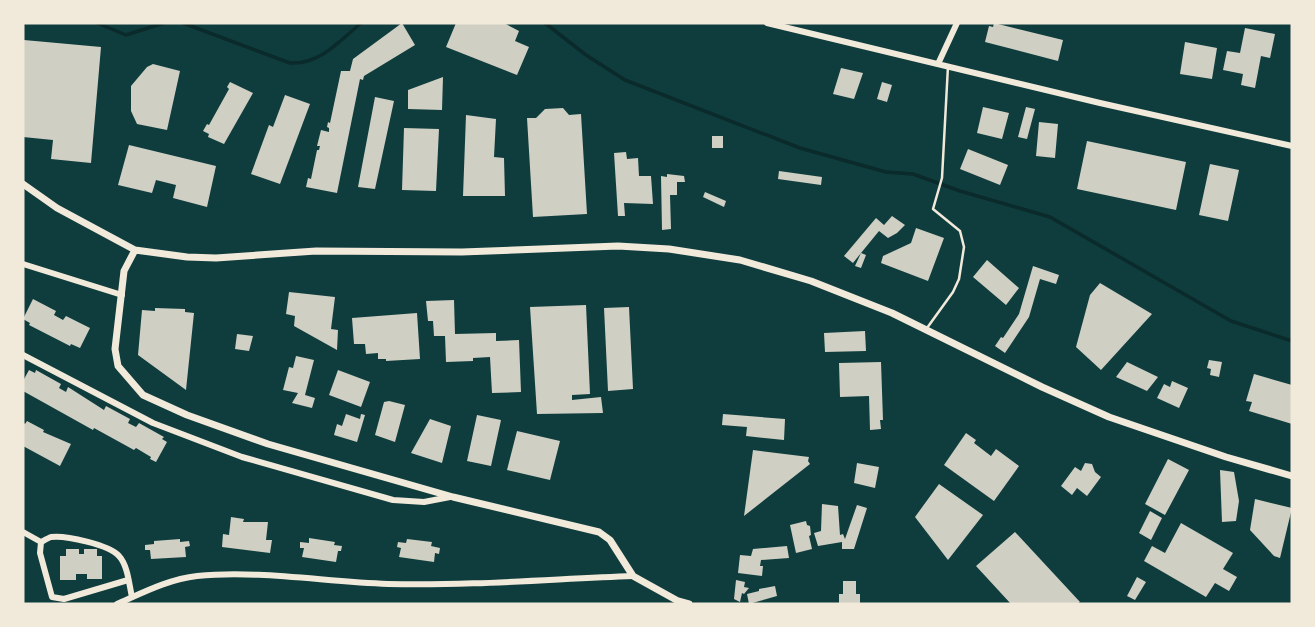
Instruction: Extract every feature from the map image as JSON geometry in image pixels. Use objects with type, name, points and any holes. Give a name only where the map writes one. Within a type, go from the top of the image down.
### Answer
[{"type":"street","points":[[767,23],[1292,146]]},
{"type":"street","points":[[939,64],[957,23]]},
{"type":"street","points":[[23,184],[57,208],[135,250],[187,257],[216,258],[316,251],[475,252],[618,246],[669,249],[740,260],[811,281],[892,313],[1109,417],[1226,457],[1292,476]]},
{"type":"street","points":[[135,250],[124,271],[115,349],[118,366],[143,396],[268,444],[453,497],[598,532],[610,540],[633,576],[678,601],[689,604]]},
{"type":"street","points":[[23,264],[122,295]]},
{"type":"street","points":[[23,355],[153,423],[242,457],[393,500],[424,502],[453,497]]},
{"type":"street","points":[[23,532],[41,542]]},
{"type":"street","points":[[41,542],[50,537],[77,540],[112,549],[122,558],[132,597]]},
{"type":"street","points":[[41,542],[40,553],[52,597],[64,599],[128,580]]},
{"type":"street","points":[[117,604],[162,585],[195,576],[257,576],[388,584],[633,576]]},
{"type":"lane","points":[[926,330],[959,279],[964,247],[960,231],[933,209],[942,178],[948,66]]},
{"type":"building","points":[[402,23],[415,45],[364,76],[363,80],[360,79],[337,193],[306,187],[319,150],[320,146],[317,146],[321,130],[329,132],[327,127],[341,71],[350,71],[353,59]]},
{"type":"building","points":[[456,23],[504,23],[519,31],[515,41],[529,47],[517,75],[446,47]]},
{"type":"building","points":[[994,23],[1063,40],[1058,61],[985,42],[989,26],[993,27]]},
{"type":"building","points":[[1245,28],[1275,34],[1270,58],[1261,56],[1255,88],[1241,85],[1243,74],[1223,70],[1227,51],[1240,53]]},
{"type":"building","points":[[24,40],[101,47],[91,163],[51,159],[53,140],[23,137]]},
{"type":"building","points":[[1185,42],[1217,48],[1212,79],[1180,74]]},
{"type":"building","points":[[153,64],[180,71],[167,130],[137,124],[131,111],[131,86],[147,67]]},
{"type":"building","points":[[841,68],[863,73],[854,99],[833,94]]},
{"type":"building","points":[[443,77],[442,110],[408,109],[408,90]]},
{"type":"building","points":[[230,82],[253,93],[224,144],[208,137],[209,134],[203,131],[229,89],[227,87]]},
{"type":"building","points":[[882,82],[892,85],[887,102],[877,99]]},
{"type":"building","points":[[285,95],[310,104],[280,184],[251,174],[269,125],[273,127]]},
{"type":"building","points":[[375,97],[394,101],[375,189],[358,187]]},
{"type":"building","points":[[983,107],[1009,113],[1002,139],[977,133]]},
{"type":"building","points":[[1026,107],[1035,109],[1027,139],[1018,137]]},
{"type":"building","points":[[563,108],[569,115],[581,114],[587,214],[533,217],[527,118],[536,118],[545,109]]},
{"type":"building","points":[[466,115],[496,119],[494,157],[504,158],[505,196],[463,196]]},
{"type":"building","points":[[1039,122],[1058,124],[1055,158],[1036,156]]},
{"type":"building","points":[[404,128],[439,129],[436,191],[402,190]]},
{"type":"building","points":[[712,136],[723,136],[723,148],[712,148]]},
{"type":"building","points":[[1087,141],[1186,162],[1176,210],[1077,189]]},
{"type":"building","points":[[129,145],[216,166],[207,207],[173,198],[176,185],[156,180],[152,193],[118,185]]},
{"type":"building","points":[[968,149],[1008,165],[1000,185],[960,169]]},
{"type":"building","points":[[626,152],[627,159],[638,158],[639,176],[651,176],[653,204],[624,203],[625,216],[618,216],[614,153]]},
{"type":"building","points":[[1210,164],[1239,170],[1228,221],[1199,215]]},
{"type":"building","points":[[779,171],[822,177],[821,185],[778,179]]},
{"type":"building","points":[[667,174],[684,176],[685,182],[677,182],[677,195],[670,195],[671,229],[662,230],[661,176],[667,177]]},
{"type":"building","points":[[705,192],[726,201],[724,207],[703,197]]},
{"type":"building","points":[[892,216],[905,225],[888,238],[879,231],[853,263],[844,256],[876,218],[884,225]]},
{"type":"building","points":[[916,228],[944,238],[928,281],[881,263],[883,256],[911,243]]},
{"type":"building","points":[[861,253],[866,255],[861,268],[855,266]]},
{"type":"building","points":[[987,260],[1019,288],[1006,305],[973,277]]},
{"type":"building","points":[[1033,266],[1059,275],[1056,284],[1040,279],[1029,317],[1005,353],[995,346],[1019,314]]},
{"type":"building","points":[[1100,283],[1152,314],[1101,370],[1076,347],[1090,295]]},
{"type":"building","points":[[289,292],[335,297],[331,329],[338,330],[337,350],[294,326],[295,316],[286,314]]},
{"type":"building","points":[[33,299],[56,311],[54,315],[63,320],[66,316],[90,328],[80,348],[71,344],[70,346],[29,325],[30,323],[23,319]]},
{"type":"building","points":[[454,300],[455,334],[496,333],[496,341],[519,340],[521,392],[492,393],[490,357],[446,362],[445,336],[434,336],[433,321],[428,321],[426,301]]},
{"type":"building","points":[[586,305],[590,394],[572,395],[572,400],[601,397],[603,413],[537,414],[530,307]]},
{"type":"building","points":[[629,307],[633,389],[608,391],[604,308]]},
{"type":"building","points":[[155,308],[185,309],[185,312],[194,313],[186,390],[138,355],[142,310],[155,311]]},
{"type":"building","points":[[417,313],[420,359],[386,361],[378,359],[378,353],[366,354],[365,344],[354,344],[352,318]]},
{"type":"building","points":[[865,331],[866,351],[825,352],[824,333]]},
{"type":"building","points":[[237,334],[253,336],[249,351],[235,349]]},
{"type":"building","points":[[296,356],[314,360],[305,395],[315,398],[312,408],[292,403],[298,393],[283,390],[289,367],[293,368]]},
{"type":"building","points":[[1209,360],[1222,362],[1219,377],[1210,375],[1211,369],[1207,368]]},
{"type":"building","points":[[881,362],[883,420],[880,420],[881,429],[870,430],[869,396],[840,397],[839,363]]},
{"type":"building","points":[[1127,362],[1158,377],[1147,391],[1116,377]]},
{"type":"building","points":[[29,370],[35,373],[36,370],[61,384],[59,388],[66,392],[68,387],[104,410],[106,406],[130,419],[128,423],[136,427],[139,423],[164,437],[162,439],[167,442],[156,462],[136,448],[134,450],[94,428],[93,430],[23,391],[23,381]]},
{"type":"building","points":[[338,370],[370,382],[361,407],[329,395]]},
{"type":"building","points":[[1254,374],[1292,385],[1292,424],[1249,411],[1252,402],[1246,401]]},
{"type":"building","points":[[1172,381],[1188,388],[1179,408],[1157,398],[1164,384],[1170,387]]},
{"type":"building","points":[[384,402],[405,405],[395,442],[375,435]]},
{"type":"building","points":[[346,414],[360,419],[361,414],[365,415],[357,442],[334,435],[337,424],[342,426]]},
{"type":"building","points":[[723,414],[785,419],[784,440],[746,436],[747,427],[722,425]]},
{"type":"building","points":[[477,415],[501,420],[491,466],[467,461]]},
{"type":"building","points":[[430,419],[451,426],[442,463],[411,453]]},
{"type":"building","points":[[27,421],[44,430],[43,432],[71,444],[60,466],[23,446],[23,422],[25,424]]},
{"type":"building","points":[[517,431],[560,441],[550,480],[507,470]]},
{"type":"building","points":[[966,433],[991,456],[996,449],[1019,466],[994,501],[944,465]]},
{"type":"building","points":[[753,450],[809,457],[810,464],[744,516]]},
{"type":"building","points":[[1168,459],[1189,470],[1165,515],[1145,504]]},
{"type":"building","points":[[857,463],[879,467],[875,488],[854,483]]},
{"type":"building","points":[[1085,463],[1092,464],[1101,477],[1087,496],[1077,488],[1072,495],[1061,486],[1075,467],[1081,471]]},
{"type":"building","points":[[1220,470],[1234,472],[1239,501],[1236,521],[1222,522]]},
{"type":"building","points":[[939,484],[983,515],[948,560],[915,517]]},
{"type":"building","points":[[1255,499],[1292,508],[1280,558],[1274,556],[1250,530]]},
{"type":"building","points":[[822,504],[838,506],[840,535],[843,534],[845,539],[857,505],[867,508],[854,549],[842,549],[842,542],[818,546],[814,533],[821,531]]},
{"type":"building","points":[[1150,511],[1162,518],[1151,540],[1139,533]]},
{"type":"building","points":[[231,517],[244,519],[243,522],[268,522],[266,540],[272,540],[270,553],[222,547],[223,534],[229,535]]},
{"type":"building","points":[[806,521],[810,526],[812,549],[796,553],[790,525]]},
{"type":"building","points":[[1181,523],[1233,553],[1223,569],[1237,577],[1229,591],[1215,583],[1206,597],[1144,561],[1152,546],[1165,553]]},
{"type":"building","points":[[1015,532],[1080,602],[1011,604],[976,566]]},
{"type":"building","points":[[309,538],[335,542],[334,545],[342,546],[336,562],[302,557],[304,548],[300,548],[300,542],[309,543]]},
{"type":"building","points":[[180,539],[180,542],[189,541],[190,546],[185,547],[186,557],[151,559],[150,550],[145,550],[145,545],[154,544],[154,541]]},
{"type":"building","points":[[407,539],[432,542],[431,546],[440,548],[439,554],[435,553],[434,562],[399,557],[401,548],[397,547],[398,542],[406,543]]},
{"type":"building","points":[[787,546],[789,558],[761,560],[762,576],[738,573],[740,555],[751,556],[753,549]]},
{"type":"building","points":[[66,549],[79,549],[79,554],[84,554],[84,549],[97,549],[97,556],[102,556],[102,579],[87,579],[87,574],[76,574],[76,580],[60,580],[60,556],[66,556]]},
{"type":"building","points":[[1137,577],[1146,582],[1135,600],[1127,596]]},
{"type":"building","points":[[736,580],[745,582],[744,587],[749,588],[742,593],[740,602],[734,599]]},
{"type":"building","points":[[843,581],[856,581],[856,594],[860,594],[860,604],[839,604],[839,594],[843,594]]},
{"type":"building","points":[[775,586],[777,596],[749,604],[747,594]]},
{"type":"waterway","points":[[97,23],[126,35],[164,23]]},
{"type":"waterway","points":[[183,23],[290,63],[301,63],[320,56],[361,23]]},
{"type":"waterway","points":[[545,23],[586,55],[625,80],[800,148],[886,172],[913,174],[960,191],[1050,217],[1231,321],[1292,341]]}]
